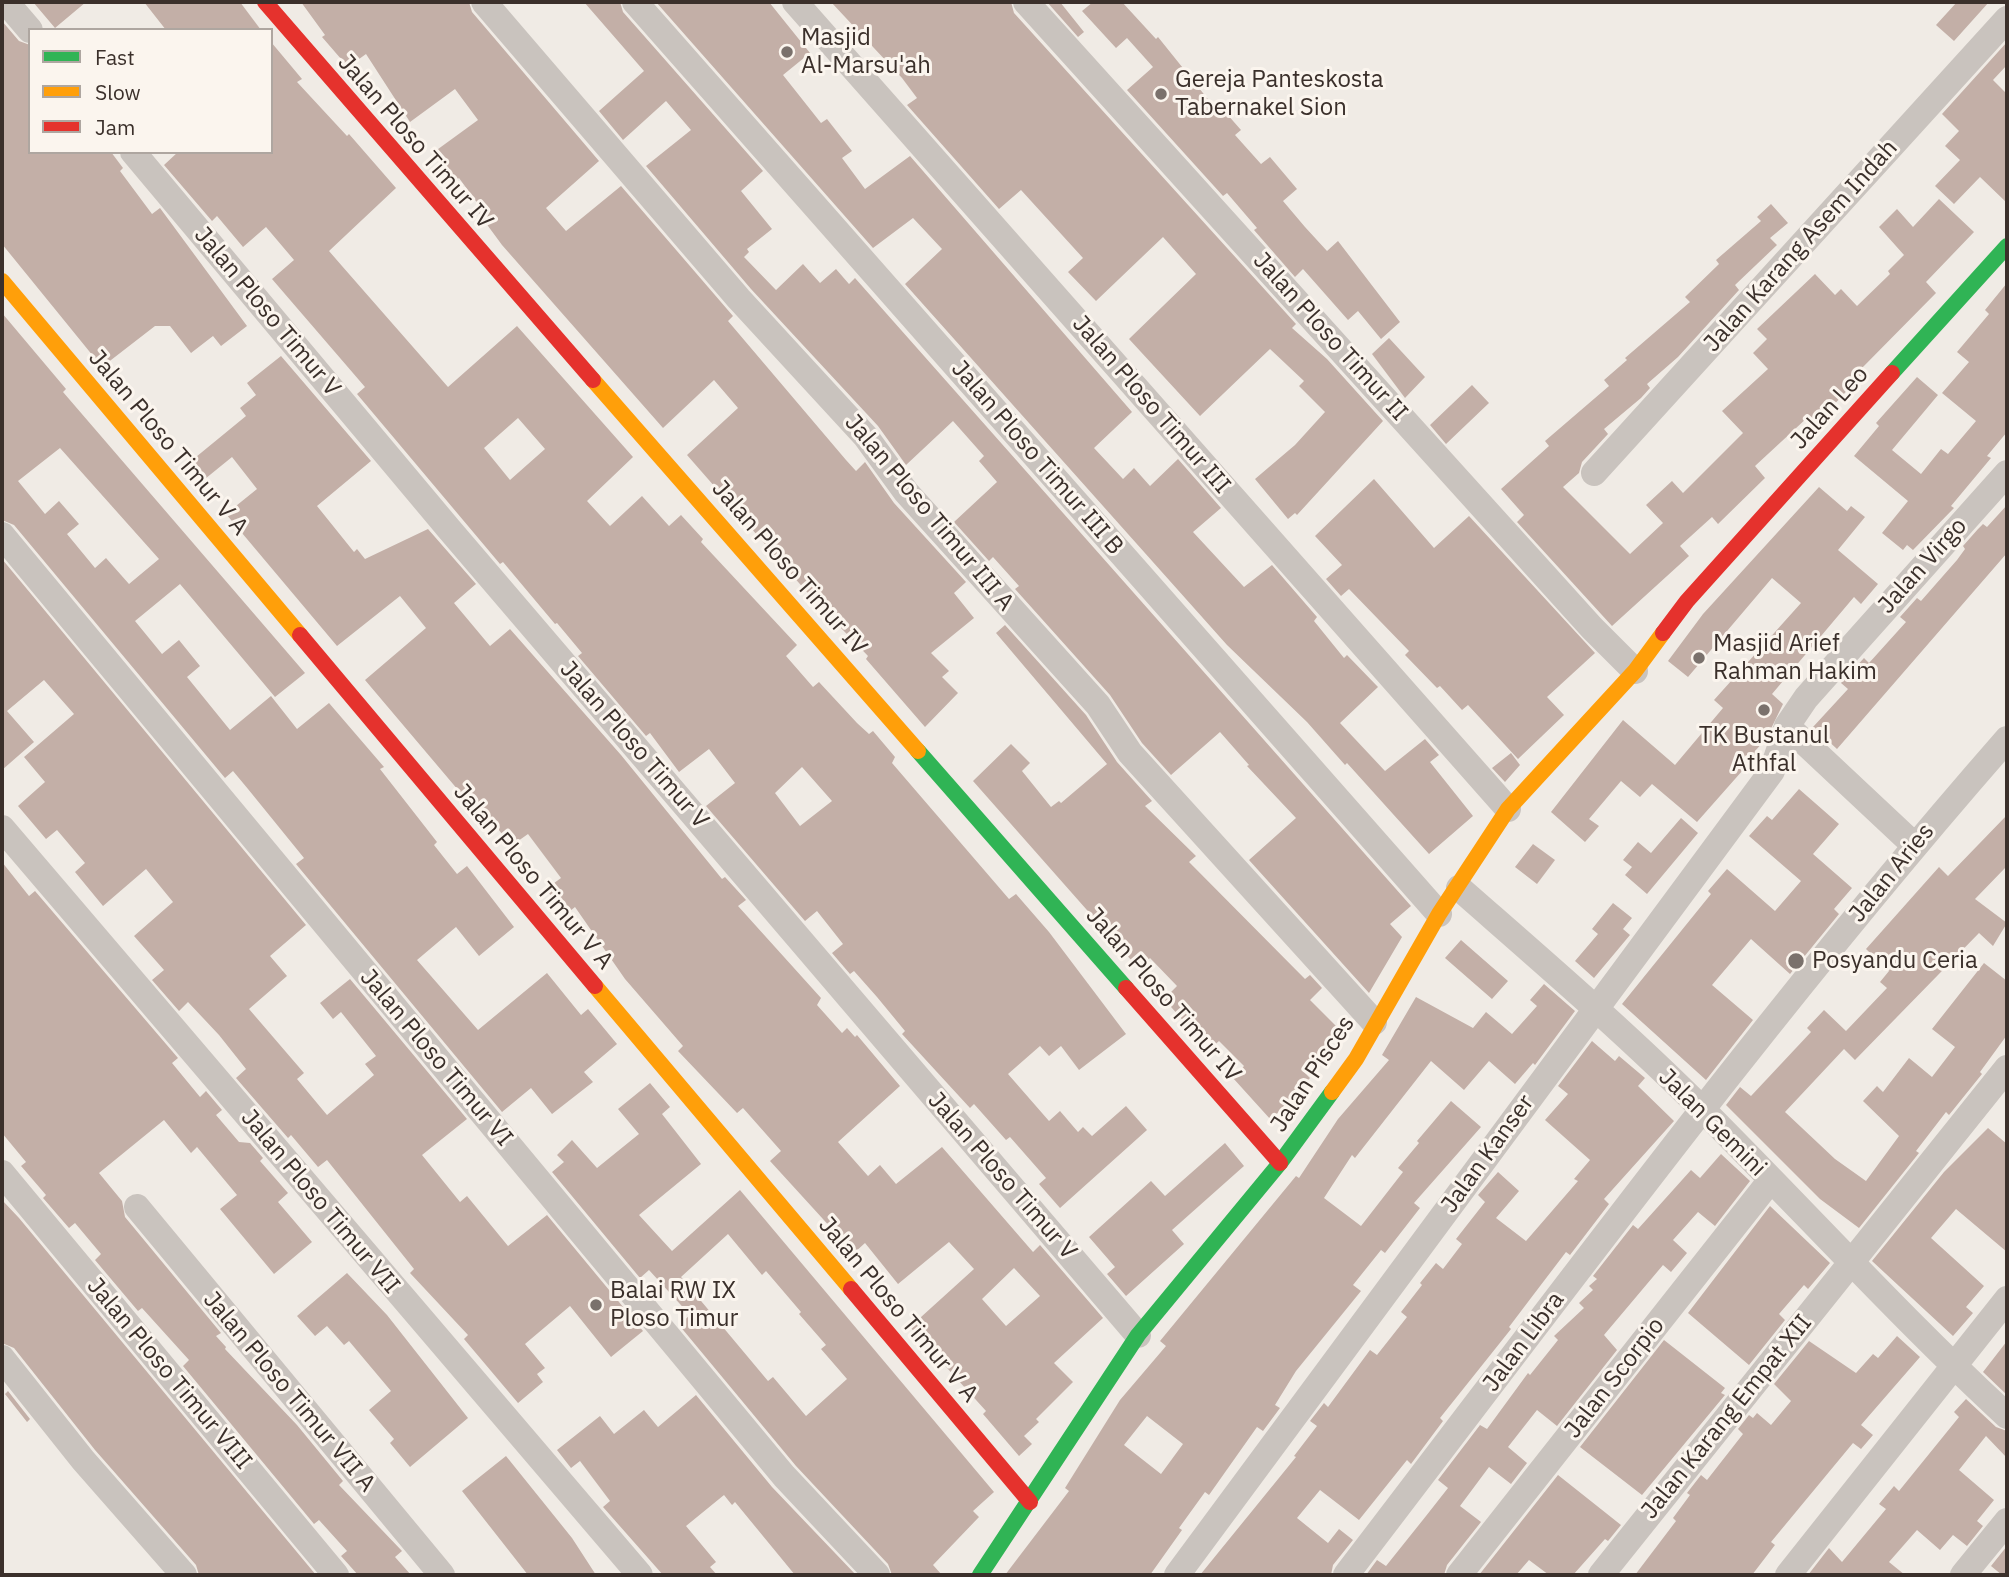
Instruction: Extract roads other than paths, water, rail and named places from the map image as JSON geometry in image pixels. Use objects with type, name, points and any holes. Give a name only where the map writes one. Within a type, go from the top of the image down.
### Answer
[{"type":"street","points":[[6,2],[28,28]]},
{"type":"street","name":"Jalan Ploso Timur IV","points":[[265,2],[384,142],[1280,1163]]},
{"type":"street","name":"Jalan Ploso Timur III A","points":[[484,2],[730,289],[866,437],[915,502],[1098,705],[1130,753],[1374,1022]]},
{"type":"street","name":"Jalan Ploso Timur III B","points":[[635,2],[1439,914]]},
{"type":"street","name":"Jalan Ploso Timur III","points":[[795,2],[1508,809]]},
{"type":"street","name":"Jalan Ploso Timur II","points":[[1026,2],[1592,628],[1635,671]]},
{"type":"street","name":"Jalan Karang Asem Indah","points":[[1594,473],[2007,19]]},
{"type":"street","name":"Jalan Ploso Timur V","points":[[135,154],[458,539],[1138,1335]]},
{"type":"street","name":"Jalan Leo","points":[[1687,601],[2007,246]]},
{"type":"street","name":"Jalan Ploso Timur V A","points":[[2,281],[1030,1502]]},
{"type":"street","name":"Jalan Virgo","points":[[1787,726],[1806,698],[2007,473]]},
{"type":"street","name":"Jalan Ploso Timur VI","points":[[2,535],[784,1476],[877,1575]]},
{"type":"street","name":"Jalan Pisces","points":[[980,1575],[1138,1335],[1280,1163],[1356,1059],[1374,1022],[1439,914],[1459,888],[1508,809],[1635,671],[1687,601]]},
{"type":"street","points":[[1787,726],[1914,845]]},
{"type":"street","name":"Jalan Kanser","points":[[1177,1575],[1772,771],[1787,726]]},
{"type":"street","name":"Jalan Aries","points":[[1702,1109],[1914,845],[2007,739]]},
{"type":"street","name":"Jalan Ploso Timur VII","points":[[2,828],[640,1575]]},
{"type":"street","name":"Jalan Gemini","points":[[1459,888],[1596,1008],[1702,1109],[1955,1368],[2007,1416]]},
{"type":"street","name":"Jalan Karang Empat XII","points":[[1601,1575],[2007,1068]]},
{"type":"street","name":"Jalan Libra","points":[[1346,1575],[1702,1109]]},
{"type":"street","name":"Jalan Ploso Timur VIII","points":[[2,1173],[336,1575]]},
{"type":"street","name":"Jalan Scorpio","points":[[1459,1575],[1770,1181]]},
{"type":"street","name":"Jalan Ploso Timur VII A","points":[[137,1207],[442,1575]]},
{"type":"street","points":[[1788,1575],[1955,1368],[2007,1299]]},
{"type":"street","points":[[2,1358],[83,1460],[184,1575]]},
{"type":"street","points":[[1963,1575],[2007,1521]]},
{"type":"place","name":"Masjid Al-Marsu'ah","points":[[787,52]]},
{"type":"place","name":"Gereja Panteskosta Tabernakel Sion","points":[[1161,94]]},
{"type":"place","name":"Masjid Arief Rahman Hakim","points":[[1699,658]]},
{"type":"place","name":"TK Bustanul Athfal","points":[[1764,710]]},
{"type":"place","name":"Posyandu Ceria","points":[[1796,961]]},
{"type":"place","name":"Balai RW IX Ploso Timur","points":[[596,1305]]}]
